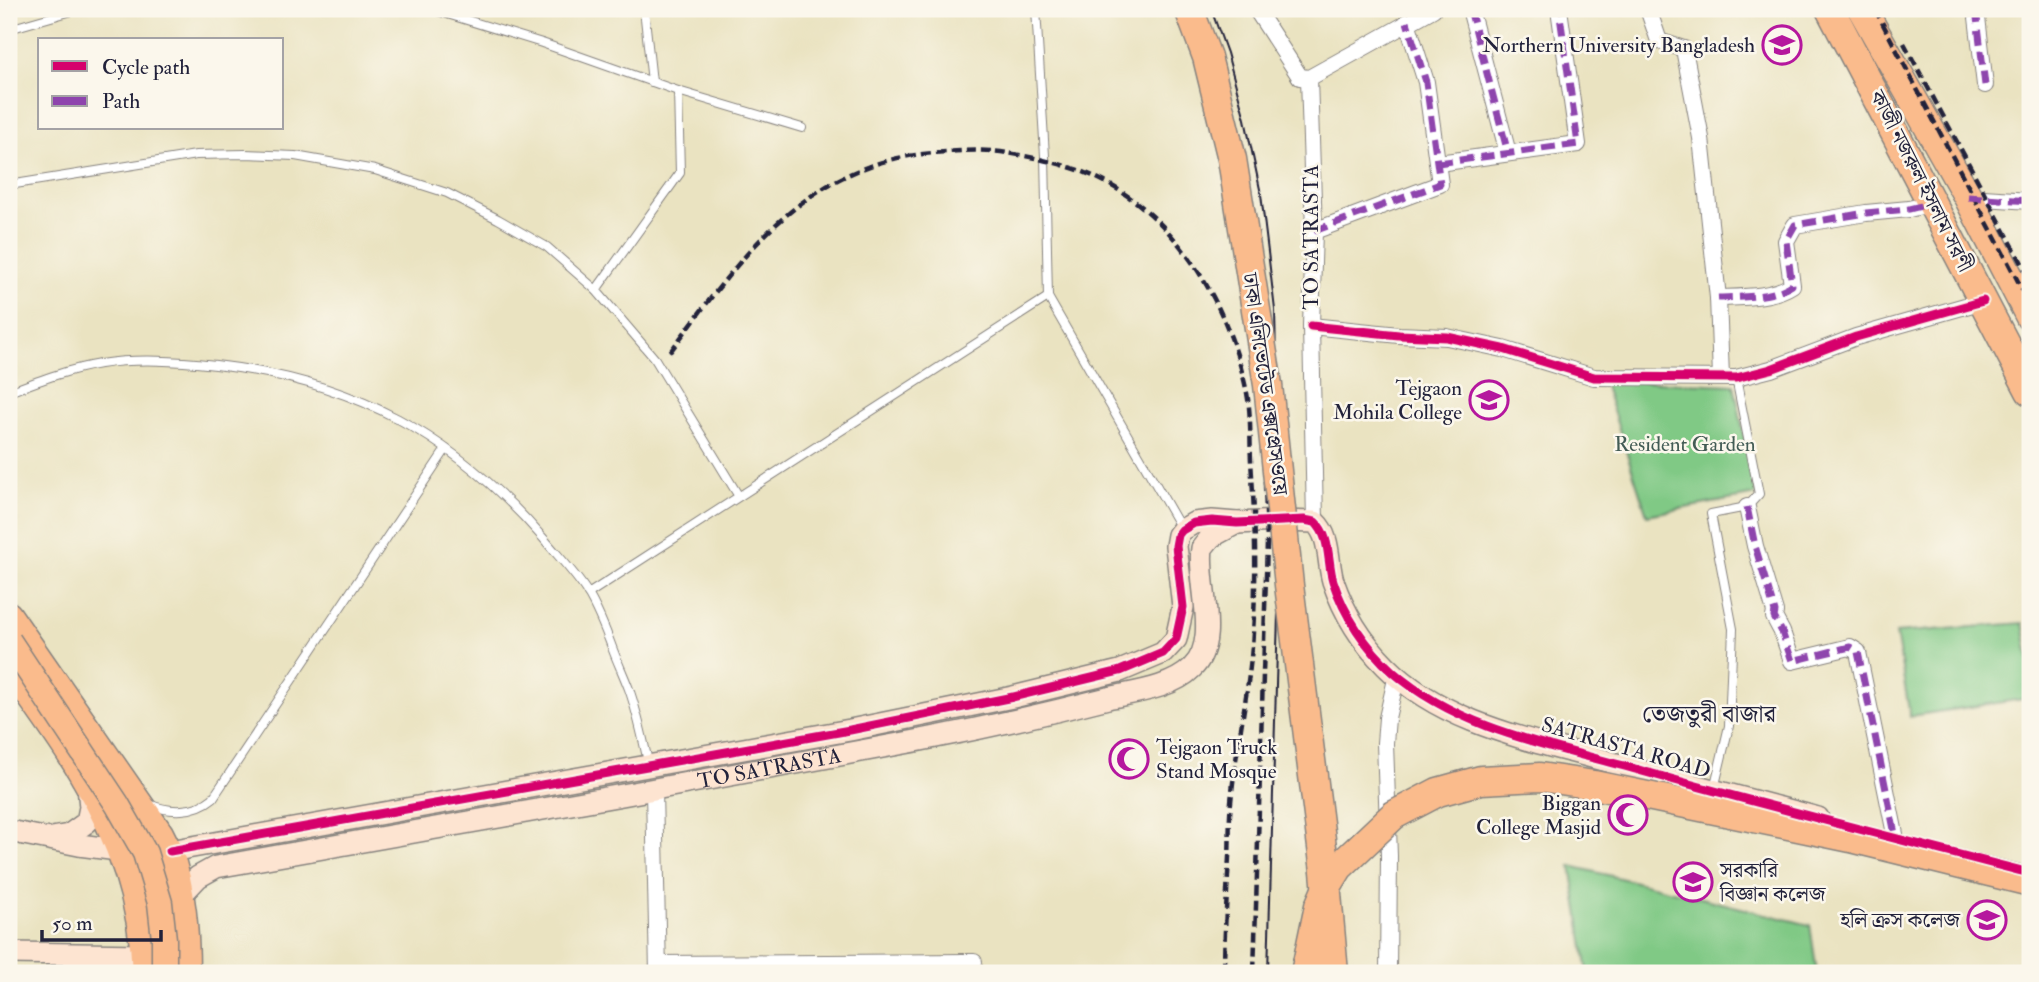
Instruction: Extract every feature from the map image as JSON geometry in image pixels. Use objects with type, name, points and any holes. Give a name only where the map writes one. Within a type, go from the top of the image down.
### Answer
[{"type":"highway","name":"ঢাকা এলিভেটেড এক্সপ্রেসওয়ে","points":[[1189,9],[1207,57],[1232,159],[1266,372],[1289,585],[1325,871],[1334,973]]},
{"type":"highway","name":"কাজী নজরুল ইসলাম সরণী","points":[[1830,9],[1934,203],[2030,391]]},
{"type":"highway","name":"কাজী নজরুল ইসলাম সরণী","points":[[1862,9],[1968,197],[2030,317]]},
{"type":"highway","points":[[1305,973],[1319,906],[1339,867],[1394,815],[1438,792],[1481,780],[1540,777],[1594,785],[1851,838],[2030,882]]},
{"type":"main road","points":[[9,614],[140,802],[170,851],[182,894],[187,973]]},
{"type":"main road","points":[[9,641],[117,804],[145,853],[160,903],[164,973]]},
{"type":"main road","points":[[9,667],[88,785],[107,822],[132,890],[143,953]]},
{"type":"main road","points":[[107,822],[140,802]]},
{"type":"main road","points":[[118,850],[170,851]]},
{"type":"main road","points":[[132,890],[133,875],[141,863],[153,855],[170,851]]},
{"type":"main road","points":[[143,953],[154,924],[173,908],[182,894]]},
{"type":"street","points":[[1256,9],[1292,66],[1300,76],[1309,78],[1433,9]]},
{"type":"street","points":[[1470,9],[1508,153]]},
{"type":"street","points":[[1438,163],[1578,144],[1559,9]]},
{"type":"street","points":[[1648,9],[1659,41],[1684,49],[1701,138],[1728,377]]},
{"type":"street","points":[[1976,9],[1985,85]]},
{"type":"street","points":[[1314,230],[1440,184],[1426,82],[1407,22]]},
{"type":"street","name":"TO SATRASTA","points":[[1309,78],[1314,230],[1311,326],[1315,522]]},
{"type":"street","points":[[1968,197],[2030,201]]},
{"type":"street","points":[[1718,298],[1776,292],[1793,285],[1786,241],[1796,225],[1934,203]]},
{"type":"street","points":[[1311,326],[1447,337],[1503,349],[1594,377],[1728,377],[1771,369],[1856,337],[1983,301]]},
{"type":"street","points":[[1747,507],[1776,612],[1774,617],[1783,632],[1792,661],[1850,647],[1858,652],[1896,839]]},
{"type":"street","points":[[170,851],[850,730],[1120,671],[1163,653],[1176,639],[1182,607],[1176,546],[1182,530],[1202,522],[1315,522]]},
{"type":"street","name":"SATRASTA ROAD","points":[[1315,522],[1324,533],[1334,583],[1353,624],[1366,643],[1397,676],[1451,710],[1513,735],[1714,791],[2030,873]]},
{"type":"street","name":"TO SATRASTA","points":[[182,894],[198,877],[216,867],[654,791],[1018,721],[1174,680],[1197,664],[1206,641],[1202,548],[1211,537],[1237,523]]},
{"type":"street","points":[[1163,653],[1174,680]]},
{"type":"street","points":[[1388,973],[1389,856],[1385,743],[1387,718],[1397,676]]},
{"type":"street","points":[[1013,696],[1018,721]]},
{"type":"street","points":[[649,767],[654,791],[658,968],[974,962]]},
{"type":"street","points":[[46,839],[69,835],[87,822],[90,807],[88,785]]},
{"type":"street","points":[[9,831],[118,850]]},
{"type":"street","points":[[9,953],[143,953]]},
{"type":"lane","points":[[9,29],[79,9]]},
{"type":"lane","points":[[431,9],[542,43],[678,91],[802,128]]},
{"type":"lane","points":[[644,9],[652,82]]},
{"type":"lane","points":[[1036,9],[1045,156],[1048,297],[1182,530]]},
{"type":"lane","points":[[596,290],[680,173],[678,91]]},
{"type":"lane","points":[[9,185],[196,155],[245,153],[308,158],[374,170],[447,193],[547,247],[596,290],[655,359],[738,495]]},
{"type":"lane","points":[[588,594],[1048,297]]},
{"type":"lane","points":[[9,392],[98,364],[145,360],[234,367],[318,384],[351,396],[416,428],[446,449],[521,513],[575,574],[588,594],[629,690],[649,767]]},
{"type":"lane","points":[[1714,791],[1729,726],[1733,629],[1711,514],[1747,507],[1759,494],[1728,377]]},
{"type":"lane","points":[[140,802],[173,810],[194,808],[213,798],[446,449]]},
{"type":"green space","name":"Resident Garden","points":[[1603,380],[1734,385],[1756,495],[1647,515]]},
{"type":"green space","points":[[2023,623],[2030,663],[2030,698],[1910,716],[1896,633]]},
{"type":"green space","points":[[1571,866],[1810,925],[1817,973],[1588,973]]},
{"type":"tram line","points":[[1211,9],[1227,53],[1245,119],[1261,194],[1275,310],[1280,541],[1268,973]]},
{"type":"railway","points":[[1196,9],[1215,56],[1234,125],[1246,196],[1259,311],[1267,542],[1254,973]]},
{"type":"railway","points":[[1875,9],[2030,304]]},
{"type":"railway","points":[[1904,43],[2030,278]]},
{"type":"railway","points":[[670,352],[750,250],[780,221],[812,196],[847,175],[888,161],[933,153],[976,150],[1052,162],[1081,171],[1113,187],[1143,208],[1169,232],[1191,261],[1226,324],[1238,358],[1249,409],[1255,547],[1254,611],[1249,675],[1230,809],[1224,973]]},
{"type":"marked path","points":[[1470,9],[1508,153]]},
{"type":"marked path","points":[[1438,163],[1578,144],[1559,9]]},
{"type":"marked path","points":[[1976,9],[1985,85]]},
{"type":"marked path","points":[[1314,231],[1440,184],[1426,82],[1407,22]]},
{"type":"marked path","points":[[1968,197],[2030,201]]},
{"type":"marked path","points":[[1718,298],[1766,295],[1792,285],[1786,241],[1795,225],[1909,209],[1933,203]]},
{"type":"marked path","points":[[1747,507],[1755,546],[1775,612],[1774,617],[1792,661],[1850,647],[1858,652],[1896,839]]},
{"type":"cycle path","points":[[1311,326],[1447,337],[1503,349],[1594,377],[1736,378],[1771,369],[1856,337],[1983,301]]},
{"type":"cycle path","points":[[170,851],[850,730],[1013,697],[1120,671],[1163,653],[1176,639],[1183,607],[1176,546],[1182,530],[1194,523],[1212,521],[1237,523],[1304,520],[1315,522],[1324,535],[1333,581],[1350,618],[1365,642],[1393,672],[1449,709],[1480,723],[1544,745],[2030,873]]},
{"type":"place","name":"Northern University Bangladesh","points":[[1782,45]]},
{"type":"place","name":"Tejgaon Mohila College","points":[[1489,400]]},
{"type":"place","name":"Tejgaon Truck Stand Mosque","points":[[1129,759]]},
{"type":"place","name":"Biggan College Masjid","points":[[1628,815]]},
{"type":"place","name":"সরকারি বিজ্ঞান কলেজ","points":[[1693,882]]},
{"type":"place","name":"হলি ক্রস কলেজ","points":[[1987,920]]},
{"type":"district","name":"তেজতুরী বাজার","points":[[1709,714]]}]
